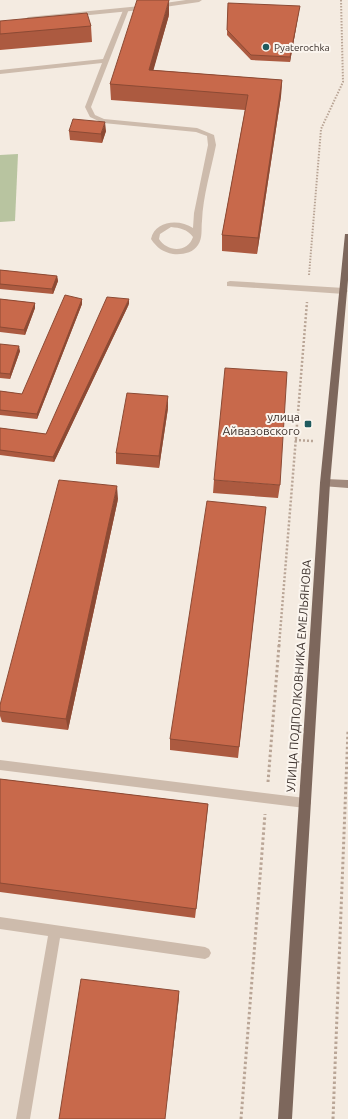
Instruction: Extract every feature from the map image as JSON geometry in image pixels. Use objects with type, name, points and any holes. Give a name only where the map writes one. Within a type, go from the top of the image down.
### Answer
[{"type":"main road","name":"УЛИЦА ПОДПОЛКОВНИКА ЕМЕЛЬЯНОВА","points":[[285,1119],[325,483],[348,236]]},
{"type":"street","points":[[150,0],[151,7]]},
{"type":"street","points":[[24,19],[151,7],[199,0]]},
{"type":"street","points":[[126,9],[88,107],[92,116],[103,121],[196,130],[210,135],[212,145],[198,213],[196,241],[190,248],[178,252],[165,250],[156,244],[155,239],[158,230],[170,225],[184,226],[194,232],[196,236]]},
{"type":"street","points":[[0,72],[106,61]]},
{"type":"street","points":[[230,284],[344,291]]},
{"type":"street","points":[[325,483],[348,484]]},
{"type":"street","points":[[0,765],[305,803]]},
{"type":"street","points":[[0,923],[205,953]]},
{"type":"street","points":[[23,1119],[55,931]]},
{"type":"path","points":[[241,1119],[321,128],[343,82],[341,0]]},
{"type":"path","points":[[333,1119],[348,730]]},
{"type":"green space","points":[[18,154],[15,221],[0,222],[0,155]]},
{"type":"building","points":[[137,0],[169,0],[149,70],[282,80],[258,238],[222,235],[248,95],[110,84]]},
{"type":"building","name":"Pyaterochka","points":[[228,3],[300,6],[290,57],[251,55],[227,30]]},
{"type":"building","points":[[87,13],[91,26],[0,34],[0,21]]},
{"type":"building","points":[[73,119],[105,122],[101,134],[69,131]]},
{"type":"building","points":[[0,270],[57,276],[52,289],[0,284]]},
{"type":"building","points":[[65,295],[82,299],[37,414],[0,410],[0,391],[22,394]]},
{"type":"building","points":[[107,297],[129,299],[53,457],[0,450],[0,428],[46,434]]},
{"type":"building","points":[[0,299],[35,303],[24,330],[0,327]]},
{"type":"building","points":[[0,344],[19,346],[10,374],[0,373]]},
{"type":"building","points":[[225,368],[287,372],[280,485],[214,480]]},
{"type":"building","points":[[127,393],[168,396],[159,456],[116,453]]},
{"type":"building","points":[[59,480],[117,486],[66,719],[0,711],[0,705]]},
{"type":"building","points":[[207,501],[266,507],[239,747],[170,739]]},
{"type":"building","points":[[0,779],[208,804],[196,909],[0,883]]},
{"type":"building","points":[[81,979],[179,991],[165,1119],[59,1119]]},
{"type":"place","name":"Pyaterochka","points":[[266,47]]},
{"type":"place","name":"улица Айвазовского","points":[[308,424]]}]
